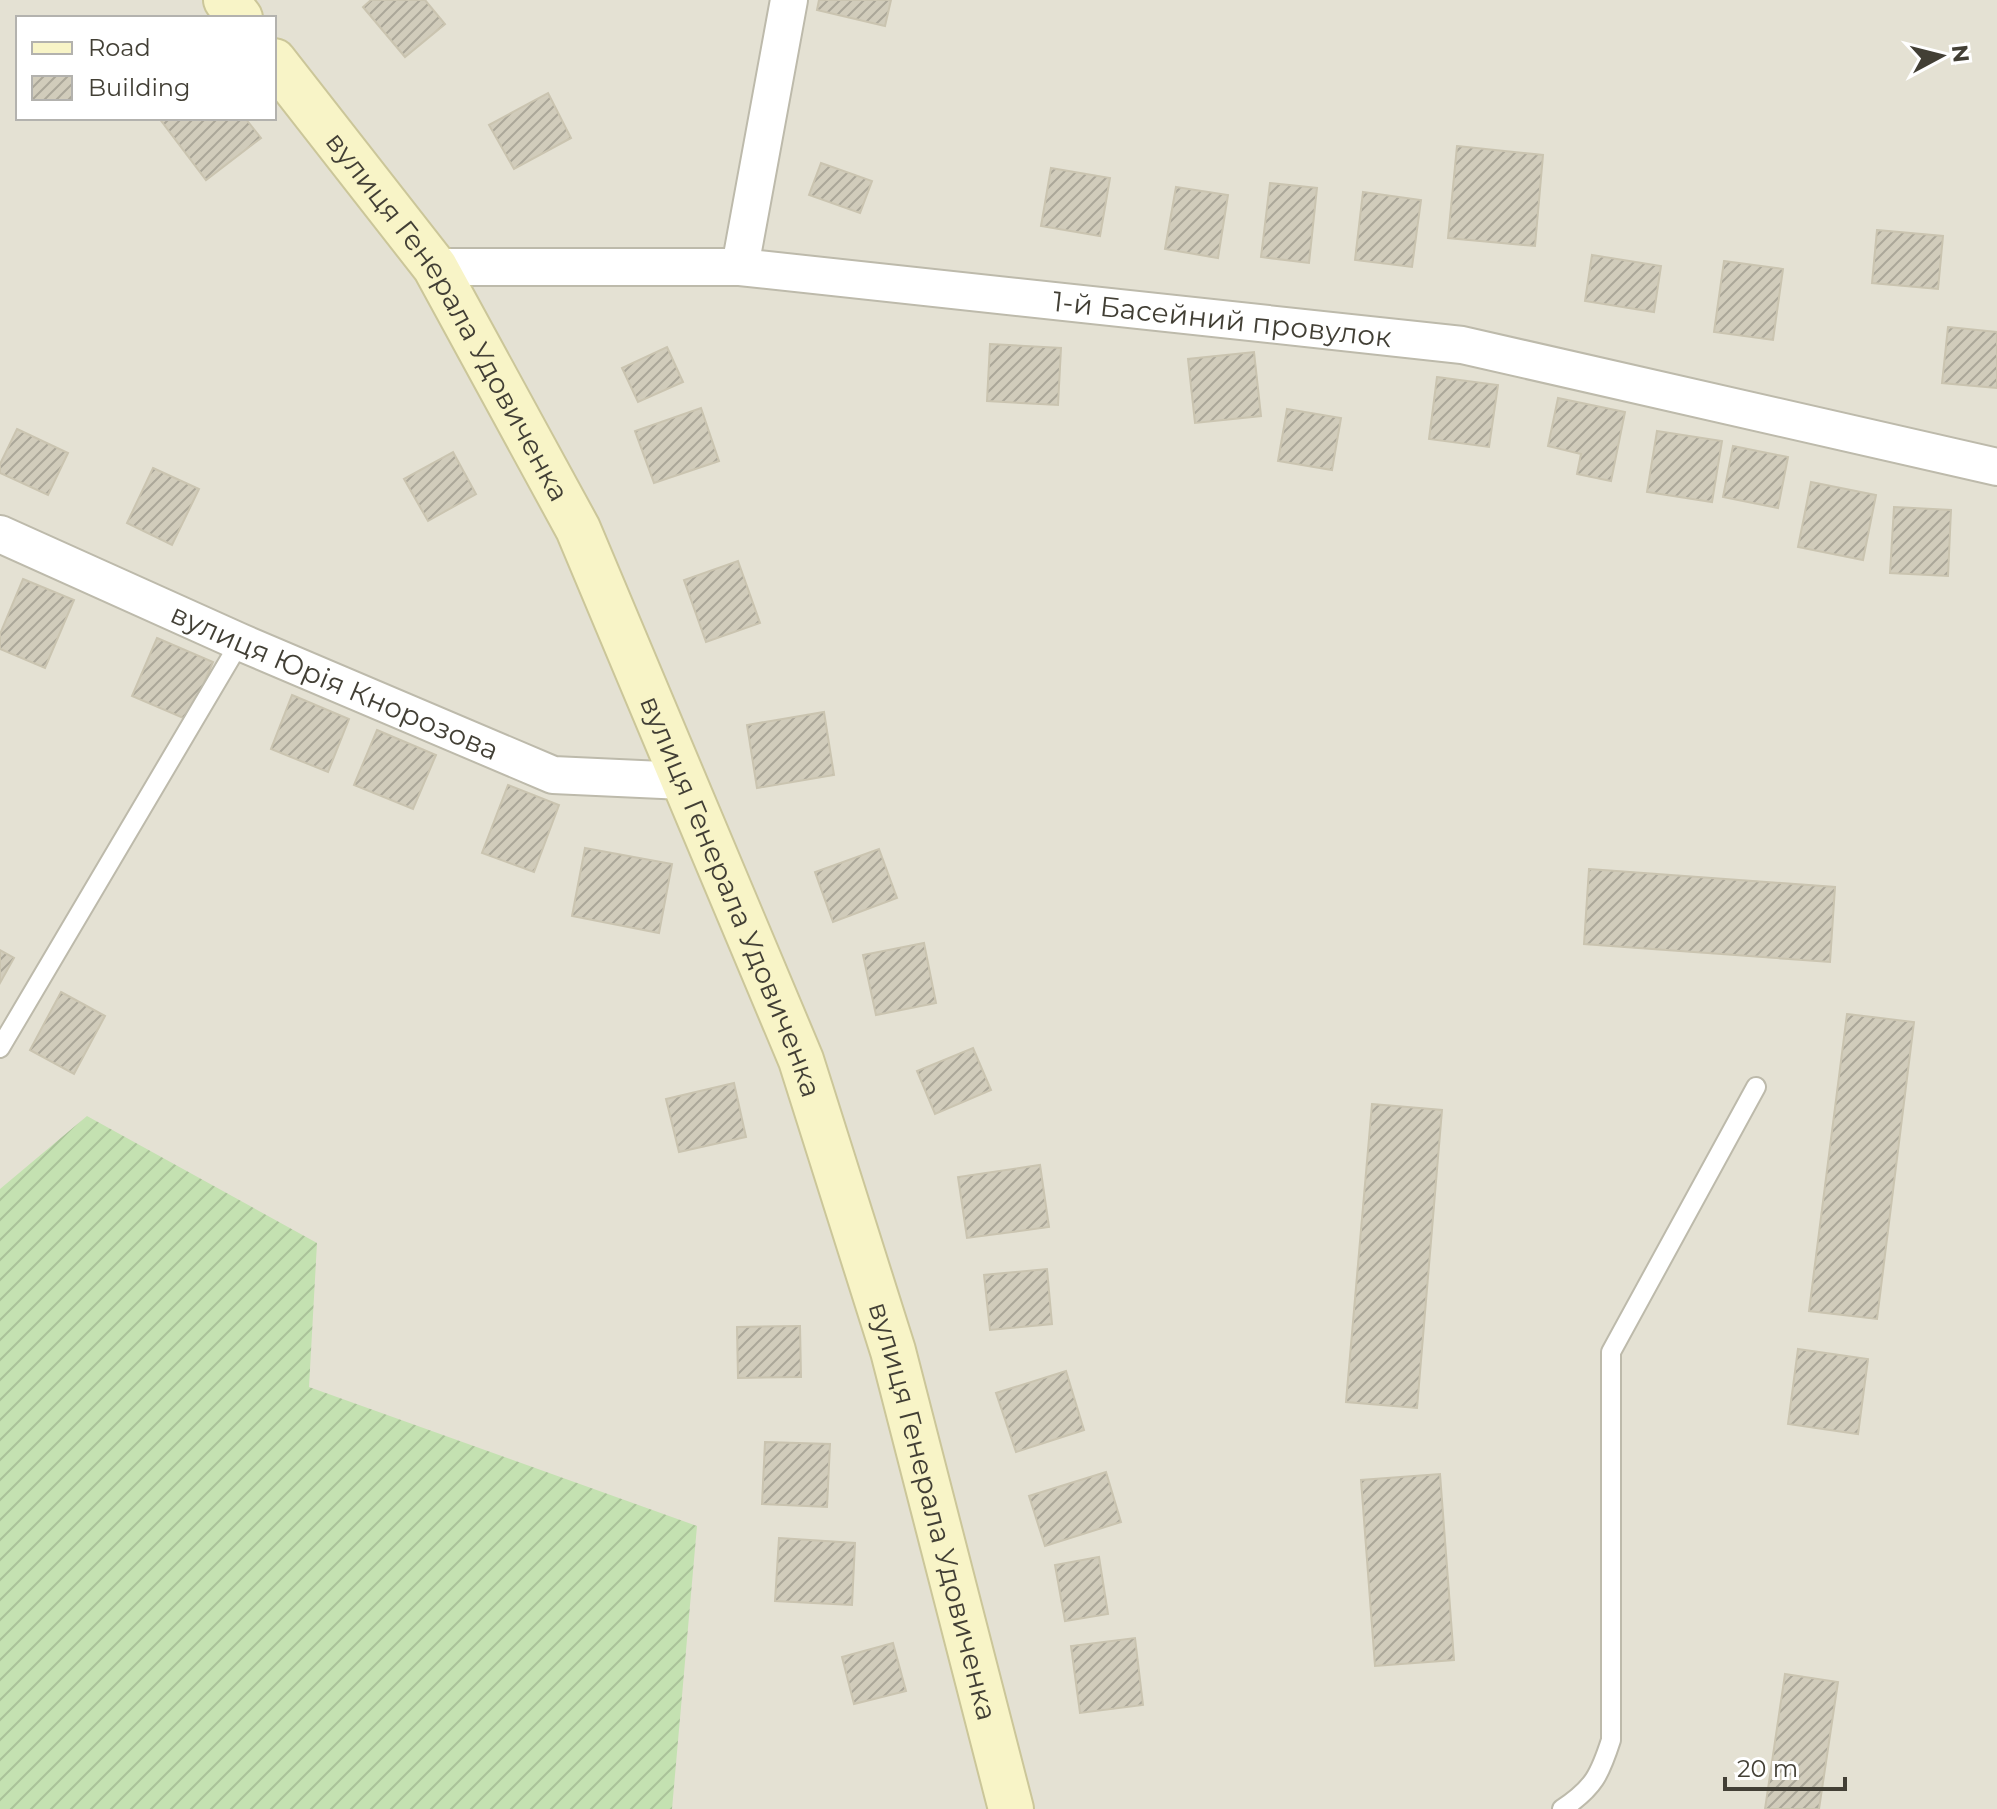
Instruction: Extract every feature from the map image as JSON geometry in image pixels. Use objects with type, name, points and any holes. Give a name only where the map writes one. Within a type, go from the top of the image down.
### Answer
[{"type":"main road","points":[[226,0],[238,16]]},
{"type":"main road","name":"вулиця Генерала Удовиченка","points":[[276,64],[435,267],[578,529],[805,1075],[893,1351],[1011,1809]]},
{"type":"street","points":[[740,267],[789,0]]},
{"type":"street","name":"1-й Басейний провулок","points":[[435,267],[740,267],[1462,345],[1997,467]]},
{"type":"street","name":"вулиця Юрія Кнорозова","points":[[0,534],[240,642],[553,775],[684,781]]},
{"type":"lane","points":[[0,1048],[240,642]]},
{"type":"lane","points":[[1562,1809],[1581,1797],[1601,1771],[1611,1740],[1611,1352],[1756,1087]]},
{"type":"shaded area","points":[[0,0],[1997,0],[1997,1809],[0,1809]]},
{"type":"green space","points":[[87,1116],[317,1243],[309,1387],[697,1526],[672,1809],[0,1809],[0,1189]]},
{"type":"building","points":[[371,0],[425,0],[445,24],[405,57],[363,7]]},
{"type":"building","points":[[819,0],[891,0],[885,26],[817,10]]},
{"type":"building","points":[[548,93],[571,138],[514,169],[489,125]]},
{"type":"building","points":[[161,120],[247,120],[261,138],[206,180]]},
{"type":"building","points":[[1457,146],[1543,155],[1535,246],[1448,238]]},
{"type":"building","points":[[821,163],[872,181],[860,213],[809,195]]},
{"type":"building","points":[[1051,168],[1110,178],[1100,236],[1041,226]]},
{"type":"building","points":[[1270,183],[1317,188],[1309,263],[1261,257]]},
{"type":"building","points":[[1176,187],[1228,195],[1218,258],[1165,249]]},
{"type":"building","points":[[1363,192],[1421,200],[1412,267],[1355,260]]},
{"type":"building","points":[[1877,230],[1943,236],[1938,289],[1872,283]]},
{"type":"building","points":[[1592,255],[1661,266],[1654,312],[1585,301]]},
{"type":"building","points":[[1724,261],[1783,269],[1773,340],[1714,332]]},
{"type":"building","points":[[1948,327],[1997,332],[1997,388],[1942,383]]},
{"type":"building","points":[[990,344],[1061,348],[1058,405],[987,401]]},
{"type":"building","points":[[667,347],[683,382],[638,402],[622,368]]},
{"type":"building","points":[[1254,352],[1261,416],[1195,423],[1188,359]]},
{"type":"building","points":[[1437,377],[1498,385],[1489,447],[1429,439]]},
{"type":"building","points":[[1558,398],[1625,412],[1611,481],[1577,474],[1581,454],[1548,446]]},
{"type":"building","points":[[701,408],[719,461],[654,483],[635,431]]},
{"type":"building","points":[[1287,409],[1341,418],[1332,470],[1278,461]]},
{"type":"building","points":[[17,429],[68,453],[48,495],[0,473],[0,464]]},
{"type":"building","points":[[1657,431],[1722,441],[1712,502],[1647,492]]},
{"type":"building","points":[[1733,446],[1788,457],[1778,508],[1723,497]]},
{"type":"building","points":[[453,452],[476,494],[428,521],[404,479]]},
{"type":"building","points":[[153,468],[199,489],[172,545],[127,523]]},
{"type":"building","points":[[1811,482],[1876,495],[1863,560],[1798,547]]},
{"type":"building","points":[[1894,507],[1951,510],[1948,576],[1890,573]]},
{"type":"building","points":[[738,561],[760,623],[706,642],[684,580]]},
{"type":"building","points":[[23,579],[74,600],[45,668],[0,649],[0,634]]},
{"type":"building","points":[[157,638],[213,662],[188,720],[132,696]]},
{"type":"building","points":[[292,695],[349,719],[328,772],[271,749]]},
{"type":"building","points":[[824,712],[834,775],[757,788],[747,725]]},
{"type":"building","points":[[377,730],[436,755],[413,809],[354,785]]},
{"type":"building","points":[[508,785],[559,805],[534,872],[482,853]]},
{"type":"building","points":[[585,848],[672,864],[659,933],[572,916]]},
{"type":"building","points":[[879,849],[897,898],[833,922],[815,872]]},
{"type":"building","points":[[1589,869],[1835,887],[1830,962],[1584,944]]},
{"type":"building","points":[[924,943],[936,1003],[876,1015],[863,955]]},
{"type":"building","points":[[0,950],[14,958],[0,983]]},
{"type":"building","points":[[61,992],[105,1016],[74,1074],[30,1050]]},
{"type":"building","points":[[1847,1014],[1914,1022],[1877,1319],[1809,1311]]},
{"type":"building","points":[[973,1048],[991,1090],[935,1114],[917,1071]]},
{"type":"building","points":[[734,1083],[746,1137],[679,1152],[666,1099]]},
{"type":"building","points":[[1372,1104],[1442,1110],[1417,1408],[1346,1402]]},
{"type":"building","points":[[1040,1165],[1049,1227],[967,1238],[958,1177]]},
{"type":"building","points":[[1047,1269],[1052,1324],[990,1330],[984,1275]]},
{"type":"building","points":[[800,1326],[801,1377],[738,1378],[737,1327]]},
{"type":"building","points":[[1798,1349],[1868,1359],[1858,1434],[1788,1424]]},
{"type":"building","points":[[1066,1371],[1084,1430],[1016,1452],[996,1393]]},
{"type":"building","points":[[765,1442],[830,1444],[827,1507],[762,1504]]},
{"type":"building","points":[[1106,1472],[1121,1522],[1045,1546],[1029,1496]]},
{"type":"building","points":[[1440,1474],[1454,1660],[1375,1666],[1361,1480]]},
{"type":"building","points":[[779,1538],[855,1543],[852,1605],[775,1601]]},
{"type":"building","points":[[1099,1557],[1108,1614],[1065,1621],[1055,1565]]},
{"type":"building","points":[[1135,1638],[1143,1705],[1080,1713],[1071,1646]]},
{"type":"building","points":[[893,1643],[906,1691],[854,1704],[842,1657]]},
{"type":"building","points":[[1785,1674],[1838,1682],[1819,1809],[1765,1809]]}]
